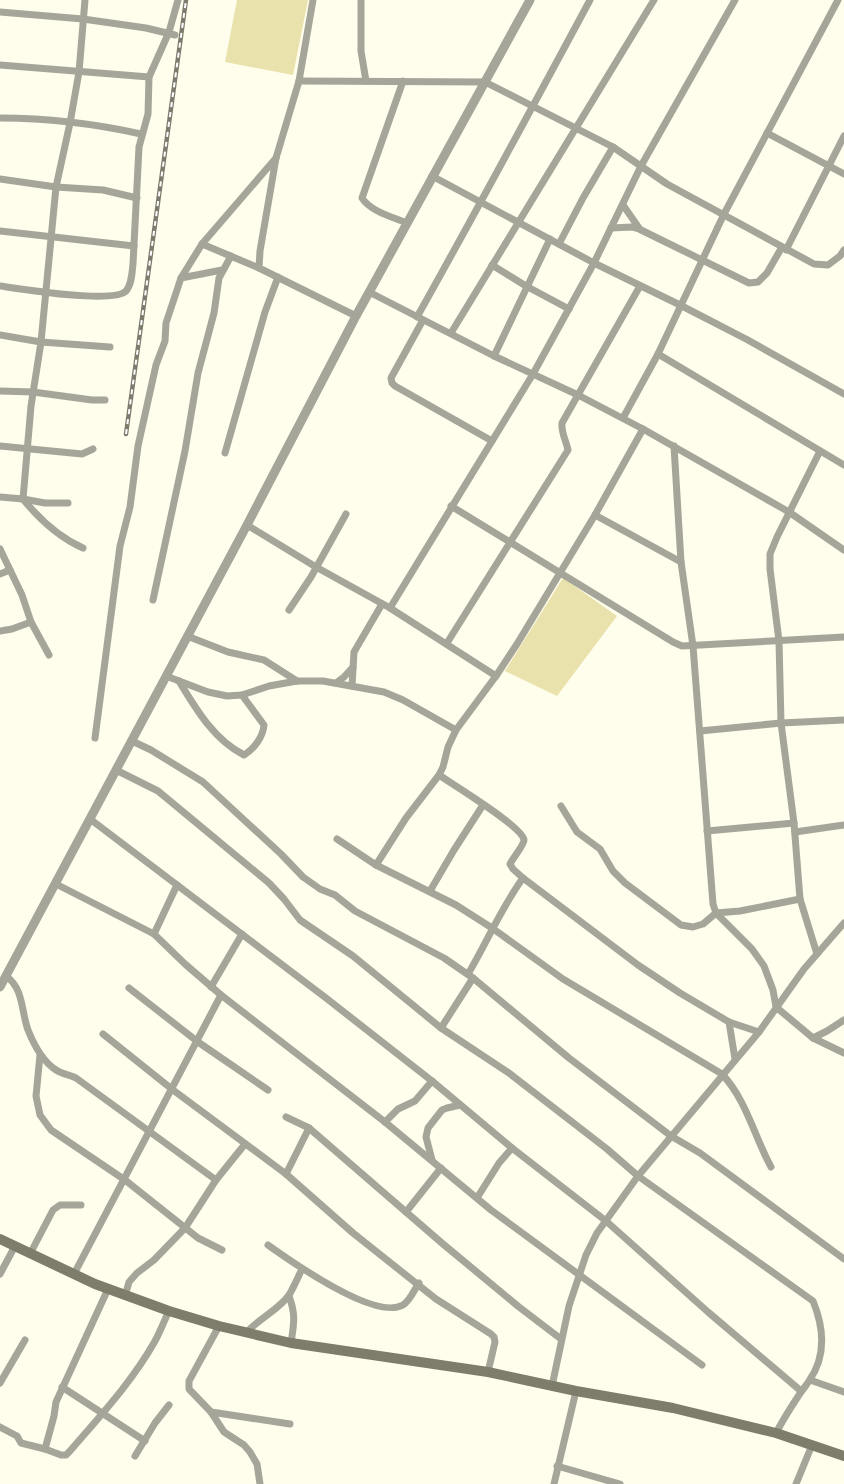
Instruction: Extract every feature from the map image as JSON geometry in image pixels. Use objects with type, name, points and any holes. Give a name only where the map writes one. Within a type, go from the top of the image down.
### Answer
[{"type":"main road","points":[[0,1239],[125,1296],[246,1333],[291,1343],[488,1372],[673,1408],[776,1433],[844,1456]]},
{"type":"street","points":[[83,548],[67,541],[45,524],[23,499],[56,187],[79,72],[85,0]]},
{"type":"street","points":[[0,286],[46,293],[114,297],[125,291],[131,283],[141,134],[148,114],[149,77],[172,34],[178,0]]},
{"type":"street","points":[[259,268],[276,158],[299,81],[313,0]]},
{"type":"street","points":[[361,0],[361,51],[366,81]]},
{"type":"street","points":[[216,1180],[76,1078],[58,1072],[40,1055],[28,1029],[22,1000],[13,981],[2,981],[356,316],[530,0]]},
{"type":"street","points":[[492,441],[395,386],[391,383],[391,378],[532,105],[590,0]]},
{"type":"street","points":[[451,333],[654,0]]},
{"type":"street","points":[[390,608],[533,374],[594,263],[642,166],[735,0]]},
{"type":"street","points":[[623,418],[658,354],[724,214],[838,0]]},
{"type":"street","points":[[0,12],[83,19],[172,34]]},
{"type":"street","points":[[0,65],[149,77]]},
{"type":"street","points":[[299,81],[485,82],[613,147],[667,184],[814,264],[828,265],[844,250]]},
{"type":"street","points":[[403,81],[362,198],[366,204],[407,223]]},
{"type":"street","points":[[0,118],[96,125],[141,134]]},
{"type":"street","points":[[767,133],[844,174]]},
{"type":"street","points":[[611,228],[639,229],[749,283],[758,282],[784,248],[844,135]]},
{"type":"street","points":[[559,244],[613,147]]},
{"type":"street","points":[[95,738],[120,546],[130,507],[140,435],[156,365],[165,341],[166,323],[181,278],[202,244],[276,158]]},
{"type":"street","points":[[432,176],[594,263],[746,339],[844,394]]},
{"type":"street","points":[[0,179],[103,190],[137,198]]},
{"type":"street","points":[[623,205],[639,229]]},
{"type":"street","points":[[0,231],[134,246]]},
{"type":"street","points":[[494,356],[550,239]]},
{"type":"street","points":[[202,244],[259,268],[356,316]]},
{"type":"street","points":[[153,600],[185,451],[198,373],[214,313],[219,278],[231,256]]},
{"type":"street","points":[[492,265],[569,309]]},
{"type":"street","points":[[181,278],[222,270]]},
{"type":"street","points":[[225,453],[265,312],[278,277]]},
{"type":"street","points":[[447,643],[568,450],[561,432],[562,423],[640,286]]},
{"type":"street","points":[[369,292],[623,418],[789,512],[844,550]]},
{"type":"street","points":[[0,335],[41,342],[110,347]]},
{"type":"street","points":[[658,354],[844,465]]},
{"type":"street","points":[[0,391],[105,400]]},
{"type":"street","points":[[376,865],[406,818],[439,775],[456,730],[496,676],[560,573],[643,429]]},
{"type":"street","points":[[0,446],[82,454],[93,449]]},
{"type":"street","points":[[674,446],[681,562],[693,646],[713,904],[716,913],[752,949],[764,966],[776,1007],[813,1038],[844,1053]]},
{"type":"street","points":[[817,954],[800,899],[781,723],[779,641],[769,569],[770,554],[820,451]]},
{"type":"street","points":[[0,497],[68,503]]},
{"type":"street","points":[[451,506],[682,646],[844,637]]},
{"type":"street","points":[[289,610],[346,514]]},
{"type":"street","points":[[595,515],[681,562]]},
{"type":"street","points":[[247,525],[390,608],[496,676]]},
{"type":"street","points":[[0,549],[49,655]]},
{"type":"street","points":[[0,574],[10,570]]},
{"type":"street","points":[[352,686],[354,652],[382,604]]},
{"type":"street","points":[[0,631],[32,622]]},
{"type":"street","points":[[187,636],[228,653],[264,660],[297,681]]},
{"type":"street","points":[[336,683],[345,677],[353,666]]},
{"type":"street","points":[[166,676],[208,692],[227,696],[242,695],[297,681],[323,681],[384,691],[456,730]]},
{"type":"street","points":[[179,681],[215,732],[244,755],[264,732],[264,725],[242,695]]},
{"type":"street","points":[[700,731],[844,720]]},
{"type":"street","points":[[132,741],[203,782],[311,883],[335,895],[355,911],[444,958],[470,976],[569,1058],[671,1136],[700,1153],[844,1259]]},
{"type":"street","points":[[116,770],[158,791],[269,883],[300,920],[353,956],[440,1028],[509,1073],[638,1176],[813,1301],[820,1317],[821,1359],[776,1433]]},
{"type":"street","points":[[439,775],[503,817],[523,835],[522,845],[510,864],[523,878],[638,965],[729,1022],[759,1032]]},
{"type":"street","points":[[430,891],[483,804]]},
{"type":"street","points":[[561,806],[577,832],[600,849],[613,871],[625,883],[681,925],[693,927],[702,924],[716,913],[800,899]]},
{"type":"street","points":[[90,819],[432,1081],[606,1221],[801,1391]]},
{"type":"street","points":[[707,831],[844,825]]},
{"type":"street","points":[[337,839],[376,865],[456,905],[563,979],[723,1074],[744,1104],[761,1149],[771,1167]]},
{"type":"street","points":[[440,1028],[470,976],[492,928],[523,878]]},
{"type":"street","points":[[56,884],[154,934],[211,987],[385,1122],[477,1198],[549,1254],[702,1364]]},
{"type":"street","points":[[154,934],[177,885]]},
{"type":"street","points":[[552,1386],[561,1339],[579,1274],[597,1233],[638,1176],[759,1032],[817,954],[844,923]]},
{"type":"street","points":[[211,987],[242,934]]},
{"type":"street","points":[[130,988],[198,1042],[268,1090]]},
{"type":"street","points":[[74,1274],[221,995]]},
{"type":"street","points":[[813,1038],[844,1020]]},
{"type":"street","points":[[729,1022],[735,1059]]},
{"type":"street","points":[[103,1034],[286,1174],[354,1233],[436,1298],[494,1338],[488,1372]]},
{"type":"street","points":[[40,1055],[36,1096],[40,1115],[51,1130],[125,1180],[206,1243],[222,1250]]},
{"type":"street","points":[[385,1122],[398,1109],[415,1101],[432,1081]]},
{"type":"street","points":[[432,1161],[426,1137],[428,1128],[442,1110],[460,1105]]},
{"type":"street","points":[[286,1117],[309,1128],[519,1307],[561,1339]]},
{"type":"street","points":[[286,1174],[309,1128]]},
{"type":"street","points":[[125,1296],[129,1282],[185,1228],[216,1180],[245,1144]]},
{"type":"street","points":[[477,1198],[512,1148]]},
{"type":"street","points":[[406,1212],[441,1168]]},
{"type":"street","points":[[30,1254],[53,1210],[60,1205],[81,1205]]},
{"type":"street","points":[[268,1245],[302,1269],[369,1305],[382,1308],[402,1306],[419,1283]]},
{"type":"street","points":[[0,1274],[15,1247]]},
{"type":"street","points":[[246,1333],[289,1296],[302,1269]]},
{"type":"street","points":[[45,1449],[56,1402],[108,1289]]},
{"type":"street","points":[[289,1296],[295,1318],[291,1343]]},
{"type":"street","points":[[0,1427],[17,1436],[21,1443],[66,1455],[142,1363],[169,1311]]},
{"type":"street","points":[[219,1326],[188,1385],[189,1389],[211,1412],[224,1432],[250,1452],[257,1464],[260,1484]]},
{"type":"street","points":[[0,1383],[25,1340]]},
{"type":"street","points":[[810,1380],[844,1392]]},
{"type":"street","points":[[62,1387],[145,1441]]},
{"type":"street","points":[[554,1484],[576,1391]]},
{"type":"street","points":[[135,1456],[169,1405]]},
{"type":"street","points":[[211,1412],[290,1424]]},
{"type":"street","points":[[796,1484],[812,1445]]},
{"type":"street","points":[[557,1466],[621,1484]]},
{"type":"shaded area","points":[[237,0],[308,0],[293,75],[225,62]]},
{"type":"shaded area","points":[[563,578],[617,616],[557,696],[505,671]]},
{"type":"railway","points":[[126,434],[186,0]]}]
